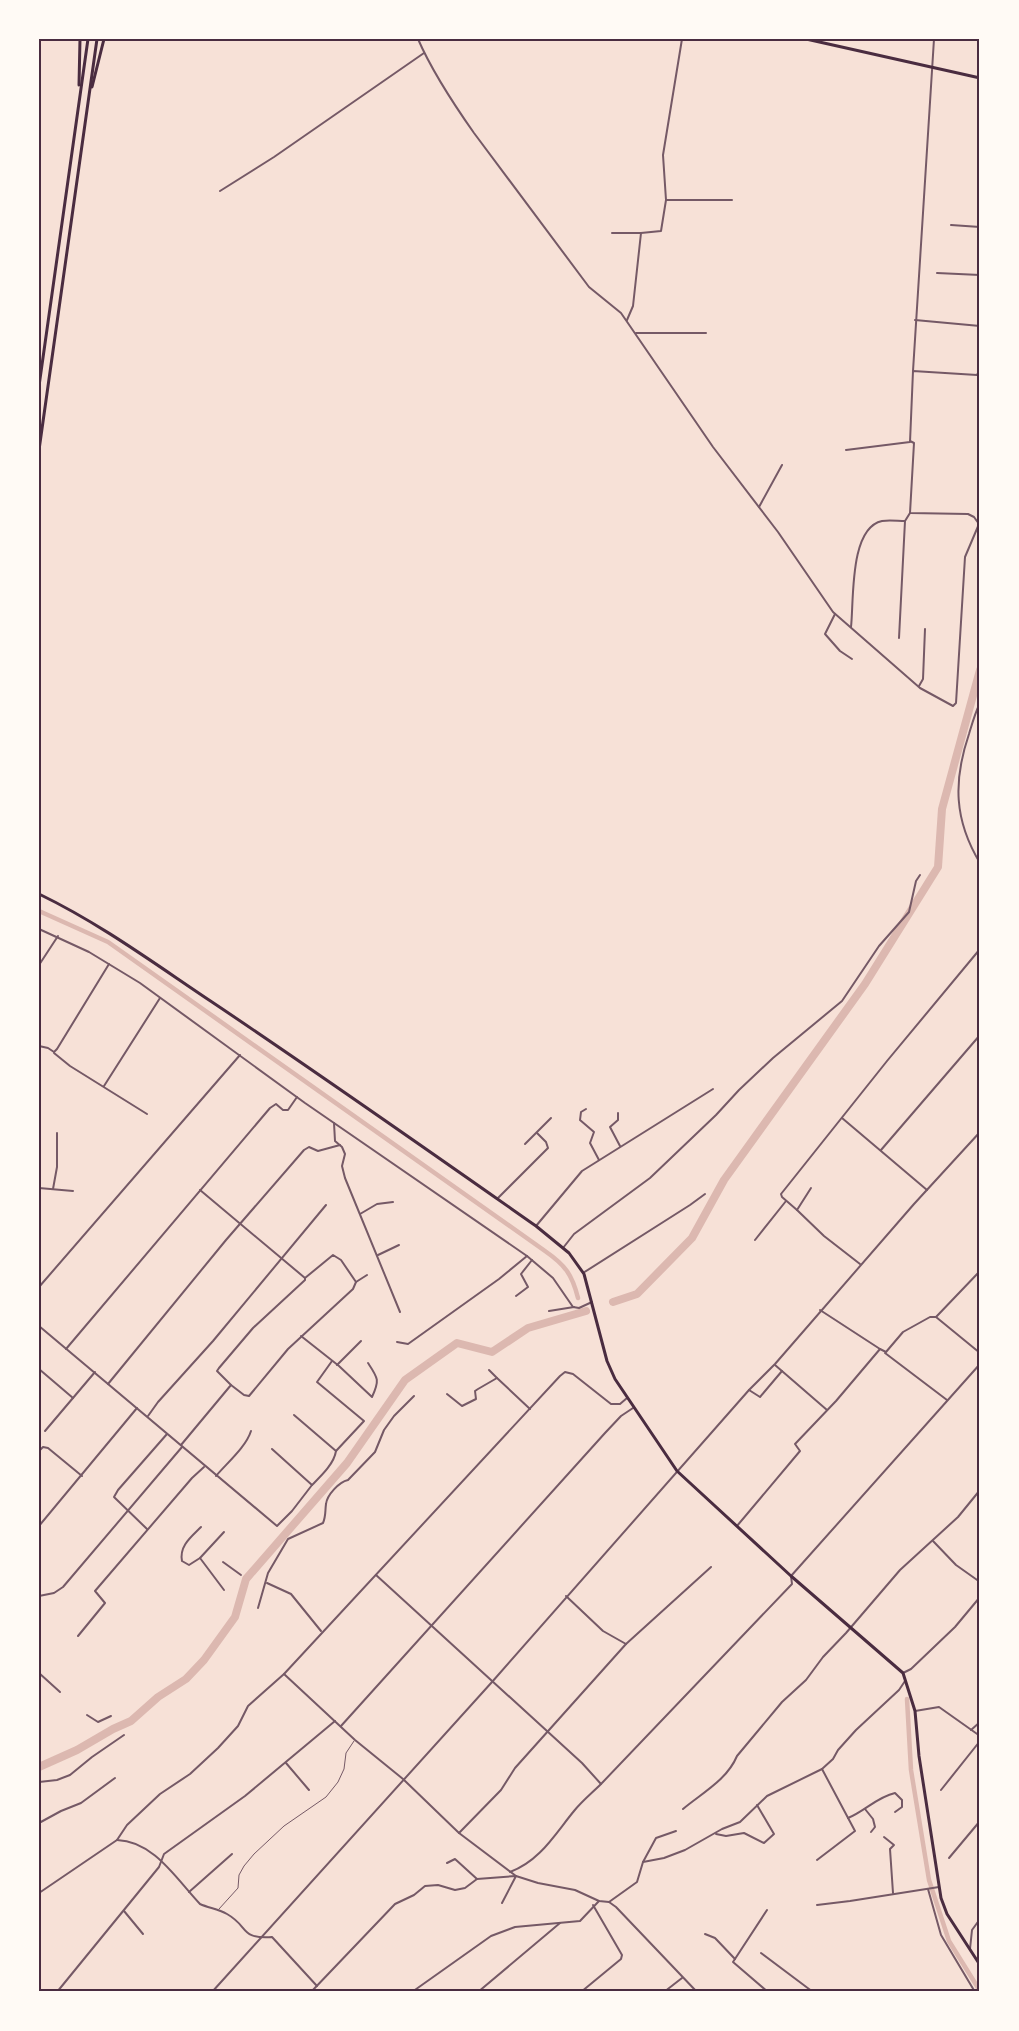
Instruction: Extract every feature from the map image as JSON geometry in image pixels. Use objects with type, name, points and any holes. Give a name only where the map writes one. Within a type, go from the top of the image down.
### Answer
[{"type":"main road","points":[[79,97],[80,39]]},
{"type":"main road","points":[[39,386],[88,39]]},
{"type":"main road","points":[[39,450],[97,39]]},
{"type":"main road","points":[[88,104],[104,39]]},
{"type":"main road","points":[[806,39],[980,78]]},
{"type":"main road","points":[[56,261],[66,263]]},
{"type":"main road","points":[[39,894],[100,926],[130,946],[536,1226],[569,1253],[583,1273],[593,1302],[607,1361],[615,1380],[678,1471],[791,1576],[903,1673],[915,1711],[919,1756],[939,1887],[947,1914],[980,1965]]},
{"type":"street","points":[[418,39],[458,111],[589,287],[621,313],[636,333],[713,447],[835,614],[919,686],[953,706],[956,703],[965,557],[967,547],[979,524],[974,517],[968,514],[910,513]]},
{"type":"street","points":[[612,233],[661,231],[666,200],[663,155],[682,39]]},
{"type":"street","points":[[910,441],[915,320],[934,39]]},
{"type":"street","points":[[220,191],[274,158],[424,53]]},
{"type":"street","points":[[666,200],[732,200]]},
{"type":"street","points":[[951,225],[980,227]]},
{"type":"street","points":[[626,320],[633,306],[641,233]]},
{"type":"street","points":[[937,273],[980,275]]},
{"type":"street","points":[[915,320],[980,326]]},
{"type":"street","points":[[636,333],[706,333]]},
{"type":"street","points":[[913,371],[977,375],[980,369]]},
{"type":"street","points":[[846,450],[914,442],[910,513],[905,521],[899,638]]},
{"type":"street","points":[[759,507],[782,465]]},
{"type":"street","points":[[851,627],[858,546],[873,526],[881,521],[905,521]]},
{"type":"street","points":[[835,614],[825,634],[840,651],[852,659]]},
{"type":"street","points":[[919,686],[923,679],[925,630]]},
{"type":"street","points":[[980,703],[963,751],[958,777],[958,810],[980,863]]},
{"type":"street","points":[[563,1248],[574,1234],[650,1178],[773,1058],[842,1001],[879,946],[909,912],[916,881],[920,875]]},
{"type":"street","points":[[39,928],[109,964],[160,998],[297,1097],[527,1256],[553,1278],[574,1307]]},
{"type":"street","points":[[39,965],[57,936]]},
{"type":"street","points":[[860,1264],[824,1236],[781,1194],[980,949]]},
{"type":"street","points":[[54,1052],[109,964]]},
{"type":"street","points":[[103,1087],[160,998]]},
{"type":"street","points":[[881,1150],[980,1035]]},
{"type":"street","points":[[39,1046],[48,1048],[70,1066],[147,1114]]},
{"type":"street","points":[[39,1287],[240,1055]]},
{"type":"street","points":[[536,1226],[582,1171],[713,1089]]},
{"type":"street","points":[[66,1349],[270,1108],[276,1104],[283,1110],[288,1110],[297,1097]]},
{"type":"street","points":[[586,1109],[581,1112],[580,1120],[594,1132],[590,1143],[598,1160]]},
{"type":"street","points":[[618,1113],[618,1120],[610,1127],[621,1146]]},
{"type":"street","points":[[525,1144],[551,1118]]},
{"type":"street","points":[[842,1118],[927,1190]]},
{"type":"street","points":[[334,1123],[335,1141],[345,1154],[342,1162],[343,1172],[400,1312]]},
{"type":"street","points":[[212,1992],[492,1682],[749,1390],[775,1364],[860,1264],[980,1132]]},
{"type":"street","points":[[53,1189],[57,1167],[57,1133]]},
{"type":"street","points":[[497,1199],[548,1148],[546,1142],[537,1133]]},
{"type":"street","points":[[108,1384],[304,1150],[309,1147],[318,1151],[340,1145]]},
{"type":"street","points":[[39,1188],[73,1191]]},
{"type":"street","points":[[797,1210],[811,1188]]},
{"type":"street","points":[[200,1190],[305,1278]]},
{"type":"street","points":[[583,1273],[705,1194]]},
{"type":"street","points":[[755,1240],[786,1201]]},
{"type":"street","points":[[360,1214],[377,1204],[393,1202]]},
{"type":"street","points":[[148,1417],[158,1402],[213,1341],[326,1205]]},
{"type":"street","points":[[378,1255],[399,1245]]},
{"type":"street","points":[[356,1282],[341,1260],[333,1255],[305,1278],[253,1328],[217,1371],[231,1385],[249,1396],[301,1336],[353,1289],[356,1282],[367,1275]]},
{"type":"street","points":[[397,1342],[408,1344],[527,1256]]},
{"type":"street","points":[[516,1296],[528,1287],[521,1274],[532,1260]]},
{"type":"street","points":[[936,1317],[980,1271]]},
{"type":"street","points":[[549,1311],[579,1308],[593,1302]]},
{"type":"street","points":[[820,1310],[880,1349],[948,1400]]},
{"type":"street","points":[[880,1349],[886,1352],[903,1332],[930,1317],[936,1317],[980,1353]]},
{"type":"street","points":[[39,1326],[277,1526],[330,1465],[336,1451],[364,1421],[317,1382],[316,1380],[332,1361]]},
{"type":"street","points":[[301,1336],[372,1397],[378,1378],[368,1363]]},
{"type":"street","points":[[337,1365],[361,1341]]},
{"type":"street","points":[[737,1526],[800,1451],[795,1444],[880,1349]]},
{"type":"street","points":[[775,1364],[827,1410]]},
{"type":"street","points":[[510,1872],[530,1863],[576,1809],[792,1584],[791,1576],[980,1364]]},
{"type":"street","points":[[39,1369],[72,1398]]},
{"type":"street","points":[[489,1370],[530,1409]]},
{"type":"street","points":[[749,1390],[760,1397],[782,1371]]},
{"type":"street","points":[[45,1431],[94,1372]]},
{"type":"street","points":[[39,1893],[117,1840],[127,1825],[160,1794],[190,1774],[218,1748],[238,1726],[248,1706],[284,1674],[565,1372],[573,1374],[611,1404],[620,1404],[627,1398]]},
{"type":"street","points":[[447,1394],[462,1406],[466,1406],[476,1399],[475,1391],[497,1378]]},
{"type":"street","points":[[39,1596],[54,1593],[63,1587],[128,1512],[231,1385]]},
{"type":"street","points":[[258,1608],[268,1573],[288,1539],[323,1523],[326,1502],[333,1491],[354,1475],[375,1452],[384,1430],[414,1396]]},
{"type":"street","points":[[39,1526],[137,1408]]},
{"type":"street","points":[[340,1726],[605,1433],[621,1416],[633,1408]]},
{"type":"street","points":[[294,1415],[336,1451]]},
{"type":"street","points":[[216,1476],[241,1447],[251,1431]]},
{"type":"street","points":[[148,1529],[116,1502],[114,1497],[167,1434]]},
{"type":"street","points":[[39,1451],[44,1447],[48,1448],[82,1476]]},
{"type":"street","points":[[272,1449],[312,1485]]},
{"type":"street","points":[[78,1636],[105,1603],[95,1591],[204,1467]]},
{"type":"street","points":[[683,1809],[721,1779],[782,1702],[806,1680],[823,1657],[900,1570],[974,1500],[980,1490]]},
{"type":"street","points":[[201,1527],[184,1545],[180,1554],[182,1561],[189,1565],[200,1558],[224,1532]]},
{"type":"street","points":[[933,1541],[956,1564],[980,1582]]},
{"type":"street","points":[[200,1558],[224,1590]]},
{"type":"street","points":[[223,1562],[241,1575]]},
{"type":"street","points":[[459,1833],[501,1790],[515,1768],[626,1644],[711,1567]]},
{"type":"street","points":[[376,1575],[582,1763],[601,1784]]},
{"type":"street","points":[[267,1583],[291,1594],[322,1632]]},
{"type":"street","points":[[566,1596],[603,1631],[626,1644]]},
{"type":"street","points":[[903,1673],[912,1669],[955,1627],[980,1596]]},
{"type":"street","points":[[39,1673],[60,1692]]},
{"type":"street","points":[[284,1674],[355,1740],[403,1779],[459,1833],[516,1876],[575,1890],[599,1901],[609,1902],[697,1992]]},
{"type":"street","points":[[643,1862],[676,1853],[740,1822],[766,1796],[822,1769],[833,1759],[838,1749],[855,1730],[899,1690],[906,1679]]},
{"type":"street","points":[[915,1711],[926,1711],[939,1707],[980,1736]]},
{"type":"street","points":[[87,1715],[98,1722],[111,1716]]},
{"type":"street","points":[[57,1992],[159,1867],[161,1859],[174,1846],[245,1796],[335,1721]]},
{"type":"street","points":[[971,1730],[980,1722]]},
{"type":"street","points":[[39,1782],[57,1780],[70,1775],[124,1735]]},
{"type":"street","points":[[941,1790],[980,1741]]},
{"type":"street","points":[[286,1763],[309,1790]]},
{"type":"street","points":[[817,1860],[855,1831],[822,1769]]},
{"type":"street","points":[[39,1823],[81,1803],[115,1778]]},
{"type":"street","points":[[848,1818],[876,1801],[895,1793],[902,1800],[902,1807],[895,1812]]},
{"type":"street","points":[[716,1834],[726,1836],[744,1833],[764,1843],[771,1838],[774,1834],[757,1804]]},
{"type":"street","points":[[865,1809],[873,1819],[875,1827],[871,1832]]},
{"type":"street","points":[[949,1858],[980,1821]]},
{"type":"street","points":[[609,1902],[637,1882],[643,1862],[656,1838],[676,1831]]},
{"type":"street","points":[[884,1837],[894,1845],[890,1849],[893,1893]]},
{"type":"street","points":[[117,1840],[127,1840],[161,1859],[200,1904],[219,1909],[231,1916],[251,1936],[272,1937]]},
{"type":"street","points":[[189,1892],[231,1854]]},
{"type":"street","points":[[447,1863],[455,1859],[477,1879]]},
{"type":"street","points":[[311,1992],[395,1904],[414,1895],[425,1886],[438,1884],[455,1890],[465,1888],[477,1879],[516,1876]]},
{"type":"street","points":[[502,1904],[516,1876]]},
{"type":"street","points":[[817,1905],[939,1887]]},
{"type":"street","points":[[928,1889],[941,1935],[975,1992]]},
{"type":"street","points":[[412,1992],[491,1935],[515,1927],[580,1921],[599,1901]]},
{"type":"street","points":[[581,1992],[621,1959],[622,1955],[593,1905]]},
{"type":"street","points":[[767,1910],[733,1962],[768,1992]]},
{"type":"street","points":[[124,1911],[143,1934]]},
{"type":"street","points":[[970,1950],[972,1930],[980,1919]]},
{"type":"street","points":[[478,1992],[560,1923]]},
{"type":"street","points":[[271,1925],[272,1937],[317,1986]]},
{"type":"street","points":[[705,1934],[714,1938],[735,1959]]},
{"type":"street","points":[[761,1953],[813,1992]]},
{"type":"street","points":[[664,1992],[682,1978]]},
{"type":"lane","points":[[219,1909],[238,1888],[244,1866],[254,1854],[278,1831],[326,1797],[338,1782],[344,1769],[346,1754],[355,1740]]},
{"type":"waterway","points":[[613,1302],[637,1294],[692,1238],[724,1180],[865,984],[938,867],[942,809],[980,670]]},
{"type":"waterway","points":[[39,911],[108,942],[545,1251],[567,1271],[578,1298]]},
{"type":"waterway","points":[[39,1767],[131,1721],[158,1697],[186,1679],[204,1660],[235,1617],[246,1579],[347,1463],[405,1380],[457,1343],[492,1352],[528,1328],[586,1311]]},
{"type":"waterway","points":[[907,1699],[911,1770],[929,1880],[949,1941],[980,1991]]}]
